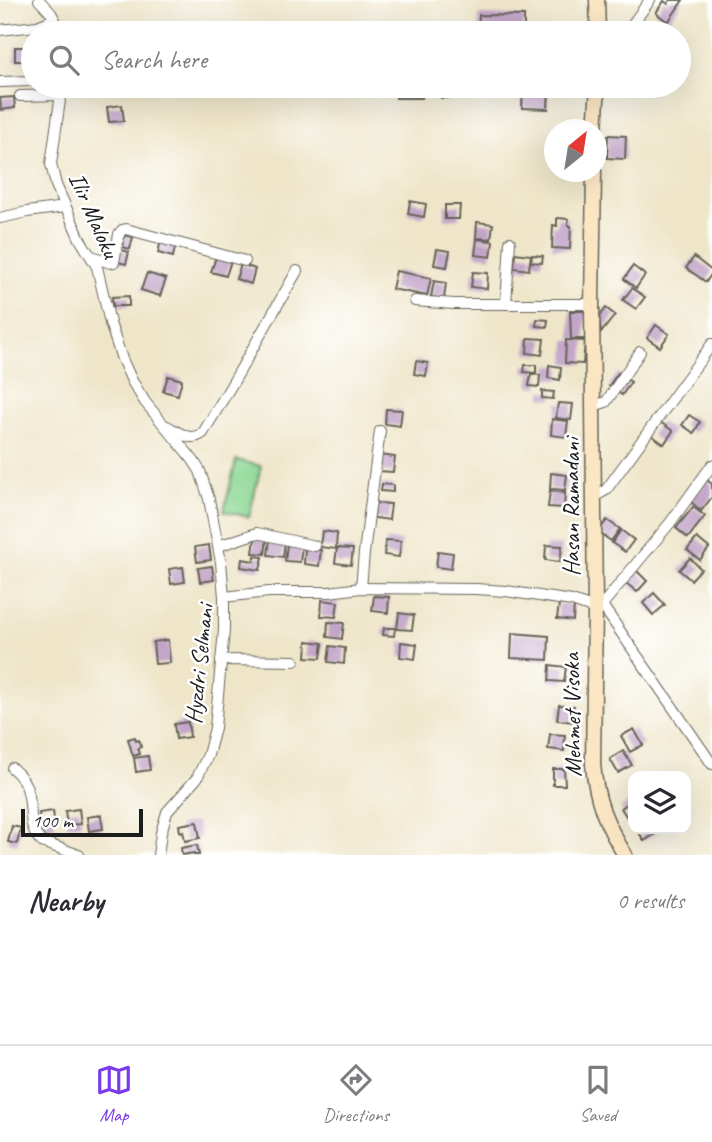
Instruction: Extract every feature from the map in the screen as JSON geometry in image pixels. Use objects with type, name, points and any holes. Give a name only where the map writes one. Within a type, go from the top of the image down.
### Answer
[{"type":"main road","points":[[597,0],[598,21]]},
{"type":"main road","points":[[596,119],[597,98]]},
{"type":"main road","name":"Hasan Ramadani","points":[[594,182],[592,304],[598,607]]},
{"type":"main road","name":"Mehmet Visoka","points":[[598,607],[594,776],[604,819],[625,855]]},
{"type":"street","points":[[39,0],[48,8],[54,19],[49,21]]},
{"type":"street","points":[[635,21],[650,0]]},
{"type":"street","points":[[0,30],[21,28]]},
{"type":"street","points":[[0,82],[21,81]]},
{"type":"street","name":"Ilir Maloku","points":[[61,98],[51,164],[56,185],[80,239],[97,267],[105,305],[126,370],[138,392],[200,471],[209,499],[218,546],[223,597]]},
{"type":"street","points":[[0,218],[65,207]]},
{"type":"street","points":[[92,256],[114,262],[119,234],[126,229],[244,261]]},
{"type":"street","points":[[506,304],[510,242]]},
{"type":"street","name":"Ilir Maloku","points":[[161,423],[190,438],[203,432],[297,271]]},
{"type":"street","points":[[415,301],[454,304],[592,304]]},
{"type":"street","points":[[594,497],[606,489],[712,344]]},
{"type":"street","name":"Hasan Ramadani","points":[[593,405],[606,402],[640,352]]},
{"type":"street","points":[[361,589],[380,431]]},
{"type":"street","points":[[712,465],[670,523],[598,607],[712,764]]},
{"type":"street","points":[[218,546],[257,533],[315,546]]},
{"type":"street","name":"Hyzdri Selmani","points":[[157,853],[167,812],[197,778],[208,755],[215,728],[224,630],[223,597],[269,592],[426,588],[506,591],[598,607]]},
{"type":"street","points":[[221,660],[295,661]]},
{"type":"street","points":[[12,768],[26,787],[31,807],[32,829],[37,839],[79,855]]},
{"type":"green space","points":[[236,460],[261,466],[249,517],[224,511]]},
{"type":"building","points":[[670,0],[683,0],[667,21],[656,13],[664,1],[668,4]]},
{"type":"building","points":[[479,15],[524,16],[524,21],[479,21]]},
{"type":"building","points":[[15,47],[21,47],[21,61],[15,61]]},
{"type":"building","points":[[14,97],[15,108],[1,110],[0,98]]},
{"type":"building","points":[[522,98],[548,98],[548,109],[522,108]]},
{"type":"building","points":[[122,105],[124,121],[109,122],[107,107]]},
{"type":"building","points":[[608,135],[626,136],[625,159],[607,158]]},
{"type":"building","points":[[410,201],[426,204],[424,217],[408,214]]},
{"type":"building","points":[[445,205],[460,205],[459,219],[445,219]]},
{"type":"building","points":[[557,218],[568,219],[568,226],[571,226],[570,249],[552,248],[553,225],[557,226]]},
{"type":"building","points":[[477,222],[493,224],[491,239],[476,238]]},
{"type":"building","points":[[125,235],[133,237],[130,249],[122,247]]},
{"type":"building","points":[[477,239],[493,241],[491,257],[475,255]]},
{"type":"building","points":[[161,240],[176,243],[173,257],[158,253]]},
{"type":"building","points":[[437,249],[450,251],[447,267],[434,265]]},
{"type":"building","points":[[121,250],[129,252],[126,264],[118,262]]},
{"type":"building","points":[[515,253],[531,255],[529,270],[514,268]]},
{"type":"building","points":[[532,255],[543,256],[542,263],[531,262]]},
{"type":"building","points":[[216,257],[231,261],[226,276],[211,272]]},
{"type":"building","points":[[694,257],[712,271],[706,282],[686,268]]},
{"type":"building","points":[[241,264],[255,269],[251,284],[236,279]]},
{"type":"building","points":[[633,266],[645,275],[636,288],[624,279]]},
{"type":"building","points":[[396,271],[431,278],[427,296],[392,289]]},
{"type":"building","points":[[473,272],[488,273],[487,289],[471,287]]},
{"type":"building","points":[[147,273],[166,279],[160,296],[141,290]]},
{"type":"building","points":[[434,281],[446,283],[444,299],[431,297]]},
{"type":"building","points":[[632,288],[645,297],[636,309],[623,300]]},
{"type":"building","points":[[129,296],[129,306],[113,306],[112,297]]},
{"type":"building","points":[[606,308],[615,315],[601,333],[599,317]]},
{"type":"building","points":[[570,311],[586,311],[585,339],[571,339]]},
{"type":"building","points":[[537,319],[548,320],[547,327],[536,326]]},
{"type":"building","points":[[656,325],[669,334],[660,347],[647,338]]},
{"type":"building","points":[[528,338],[544,339],[542,355],[527,353]]},
{"type":"building","points":[[566,340],[585,341],[583,364],[565,363]]},
{"type":"building","points":[[416,361],[428,363],[426,376],[414,374]]},
{"type":"building","points":[[525,365],[536,365],[536,373],[524,372]]},
{"type":"building","points":[[549,365],[561,367],[560,380],[548,378]]},
{"type":"building","points":[[618,373],[631,382],[622,395],[609,386]]},
{"type":"building","points":[[531,374],[540,375],[539,387],[529,386]]},
{"type":"building","points":[[168,376],[182,380],[178,395],[163,391]]},
{"type":"building","points":[[542,391],[554,392],[553,399],[542,398]]},
{"type":"building","points":[[558,403],[573,404],[571,420],[556,418]]},
{"type":"building","points":[[386,409],[402,410],[400,426],[385,424]]},
{"type":"building","points":[[689,415],[700,422],[694,433],[682,425]]},
{"type":"building","points":[[552,419],[568,421],[566,437],[551,435]]},
{"type":"building","points":[[660,422],[673,431],[664,444],[651,435]]},
{"type":"building","points":[[379,455],[395,457],[393,472],[378,471]]},
{"type":"building","points":[[551,473],[567,475],[565,490],[550,489]]},
{"type":"building","points":[[707,480],[712,484],[712,497],[701,511],[690,501]]},
{"type":"building","points":[[382,484],[393,485],[393,492],[381,491]]},
{"type":"building","points":[[550,491],[565,493],[564,508],[548,507]]},
{"type":"building","points":[[375,503],[391,504],[389,520],[374,518]]},
{"type":"building","points":[[693,507],[705,516],[688,538],[676,528]]},
{"type":"building","points":[[607,520],[620,529],[611,541],[598,532]]},
{"type":"building","points":[[621,530],[634,540],[625,552],[612,543]]},
{"type":"building","points":[[322,531],[337,533],[336,549],[320,547]]},
{"type":"building","points":[[255,538],[267,539],[265,554],[253,553]]},
{"type":"building","points":[[697,538],[709,548],[700,560],[687,550]]},
{"type":"building","points":[[270,540],[285,541],[283,557],[268,555]]},
{"type":"building","points":[[386,540],[401,541],[399,557],[384,555]]},
{"type":"building","points":[[209,545],[211,560],[197,562],[195,547]]},
{"type":"building","points":[[287,545],[302,547],[300,562],[285,561]]},
{"type":"building","points":[[546,545],[562,546],[560,562],[545,560]]},
{"type":"building","points":[[337,548],[353,549],[351,565],[335,563]]},
{"type":"building","points":[[305,549],[321,550],[319,566],[304,564]]},
{"type":"building","points":[[438,551],[453,553],[451,569],[436,567]]},
{"type":"building","points":[[255,556],[263,557],[260,570],[241,567],[242,559],[254,561]]},
{"type":"building","points":[[690,558],[701,569],[691,580],[679,570]]},
{"type":"building","points":[[212,566],[214,580],[200,582],[198,568]]},
{"type":"building","points":[[183,567],[185,582],[171,584],[169,569]]},
{"type":"building","points":[[636,570],[647,581],[637,592],[625,582]]},
{"type":"building","points":[[654,593],[665,605],[653,615],[643,603]]},
{"type":"building","points":[[374,596],[389,597],[388,613],[372,611]]},
{"type":"building","points":[[322,600],[338,602],[336,617],[321,616]]},
{"type":"building","points":[[559,604],[574,605],[573,621],[557,619]]},
{"type":"building","points":[[399,613],[414,615],[412,630],[397,629]]},
{"type":"building","points":[[328,622],[344,623],[342,639],[327,637]]},
{"type":"building","points":[[384,628],[395,628],[394,636],[383,635]]},
{"type":"building","points":[[512,633],[549,636],[548,660],[511,658]]},
{"type":"building","points":[[168,640],[170,663],[155,664],[153,642]]},
{"type":"building","points":[[307,641],[323,643],[321,658],[306,657]]},
{"type":"building","points":[[401,642],[417,644],[415,659],[400,657]]},
{"type":"building","points":[[330,646],[345,648],[344,664],[328,662]]},
{"type":"building","points":[[550,665],[566,667],[564,682],[549,681]]},
{"type":"building","points":[[559,705],[574,706],[573,722],[557,720]]},
{"type":"building","points":[[188,722],[190,737],[176,739],[174,724]]},
{"type":"building","points":[[634,729],[643,745],[630,752],[621,736]]},
{"type":"building","points":[[550,734],[565,735],[564,751],[548,749]]},
{"type":"building","points":[[135,737],[141,747],[138,748],[140,754],[133,756],[128,739]]},
{"type":"building","points":[[623,751],[632,765],[618,773],[610,759]]},
{"type":"building","points":[[148,756],[150,770],[136,772],[134,758]]},
{"type":"building","points":[[553,769],[564,769],[565,785],[553,785]]},
{"type":"building","points":[[628,803],[628,819],[621,808]]},
{"type":"building","points":[[79,809],[81,824],[67,825],[65,811]]},
{"type":"building","points":[[53,811],[55,826],[41,828],[39,813]]},
{"type":"building","points":[[101,815],[103,829],[89,831],[87,817]]},
{"type":"building","points":[[197,822],[200,838],[185,841],[179,825]]},
{"type":"building","points":[[12,826],[21,828],[17,844],[8,842]]},
{"type":"building","points":[[640,834],[655,834],[644,841]]},
{"type":"building","points":[[197,845],[199,855],[182,855],[181,848]]}]
